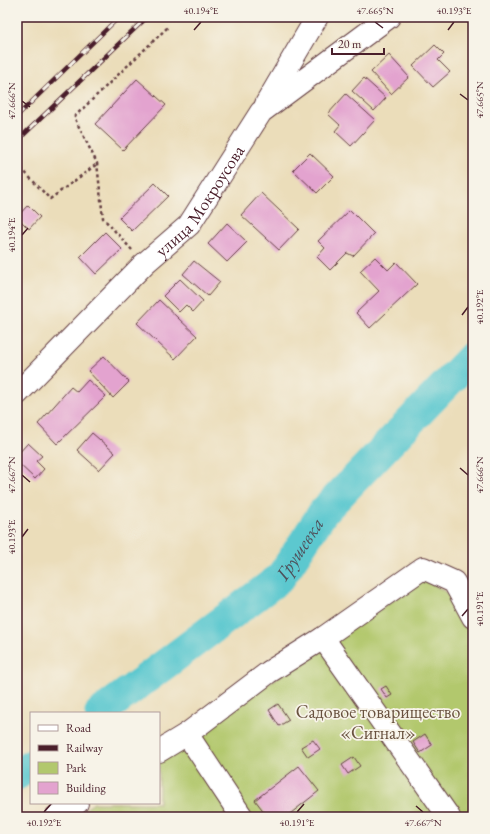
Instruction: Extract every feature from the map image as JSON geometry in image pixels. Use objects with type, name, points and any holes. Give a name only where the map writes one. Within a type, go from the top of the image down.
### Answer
[{"type":"street","points":[[261,112],[316,17]]},
{"type":"street","name":"улица Мокроусова","points":[[17,394],[144,264],[189,224],[261,112],[389,17]]},
{"type":"street","points":[[160,750],[187,734],[269,672],[323,638],[423,568],[454,582],[473,616]]},
{"type":"street","points":[[323,638],[449,817]]},
{"type":"street","points":[[187,734],[242,817]]},
{"type":"street","points":[[56,817],[76,804]]},
{"type":"path","points":[[144,264],[103,218],[97,164],[74,117],[169,26]]},
{"type":"path","points":[[17,164],[50,198],[97,164]]},
{"type":"green space","name":"Садовое товарищество «Сигнал»","points":[[425,579],[453,597],[473,633],[473,817],[74,817],[93,804],[160,804],[160,756]]},
{"type":"building","points":[[435,45],[444,54],[438,60],[450,72],[433,87],[413,66]]},
{"type":"building","points":[[389,55],[409,77],[391,94],[371,72]]},
{"type":"building","points":[[364,78],[386,98],[374,111],[352,91]]},
{"type":"building","points":[[137,79],[166,105],[123,150],[95,124]]},
{"type":"building","points":[[346,94],[375,120],[351,146],[335,131],[340,125],[328,114]]},
{"type":"building","points":[[310,153],[334,176],[317,193],[293,170]]},
{"type":"building","points":[[155,183],[168,196],[132,231],[119,218]]},
{"type":"building","points":[[261,193],[299,229],[279,250],[241,215]]},
{"type":"building","points":[[28,205],[40,217],[29,229],[17,217]]},
{"type":"building","points":[[350,210],[374,234],[353,256],[347,253],[330,270],[317,257],[325,248],[318,241]]},
{"type":"building","points":[[227,223],[247,242],[227,262],[208,244]]},
{"type":"building","points":[[105,232],[122,249],[96,274],[80,257]]},
{"type":"building","points":[[375,257],[388,270],[396,262],[417,284],[370,328],[356,313],[379,291],[360,271]]},
{"type":"building","points":[[194,261],[220,282],[208,296],[183,274]]},
{"type":"building","points":[[180,279],[203,301],[193,312],[186,305],[179,312],[163,296]]},
{"type":"building","points":[[159,300],[197,336],[175,359],[137,323]]},
{"type":"building","points":[[104,356],[129,382],[113,398],[88,371]]},
{"type":"building","points":[[88,380],[106,396],[57,444],[38,424],[71,387],[77,392]]},
{"type":"building","points":[[92,433],[115,453],[99,470],[77,450]]},
{"type":"building","points":[[28,443],[42,456],[36,461],[44,469],[35,479],[17,462],[17,455]]},
{"type":"building","points":[[386,686],[392,695],[387,698],[381,689]]},
{"type":"building","points":[[278,704],[289,720],[279,726],[269,710]]},
{"type":"building","points":[[425,734],[432,745],[420,753],[413,742]]},
{"type":"building","points":[[313,740],[320,749],[308,757],[301,747]]},
{"type":"building","points":[[354,757],[360,766],[348,774],[342,765]]},
{"type":"building","points":[[299,766],[319,791],[286,817],[268,817],[255,800]]},
{"type":"waterway","name":"Грушевка","points":[[101,712],[280,578],[324,511],[473,356]]},
{"type":"waterway","name":"Грушевка","points":[[17,775],[30,766]]},
{"type":"railway","points":[[17,116],[119,17]]},
{"type":"railway","points":[[17,141],[147,17]]}]
